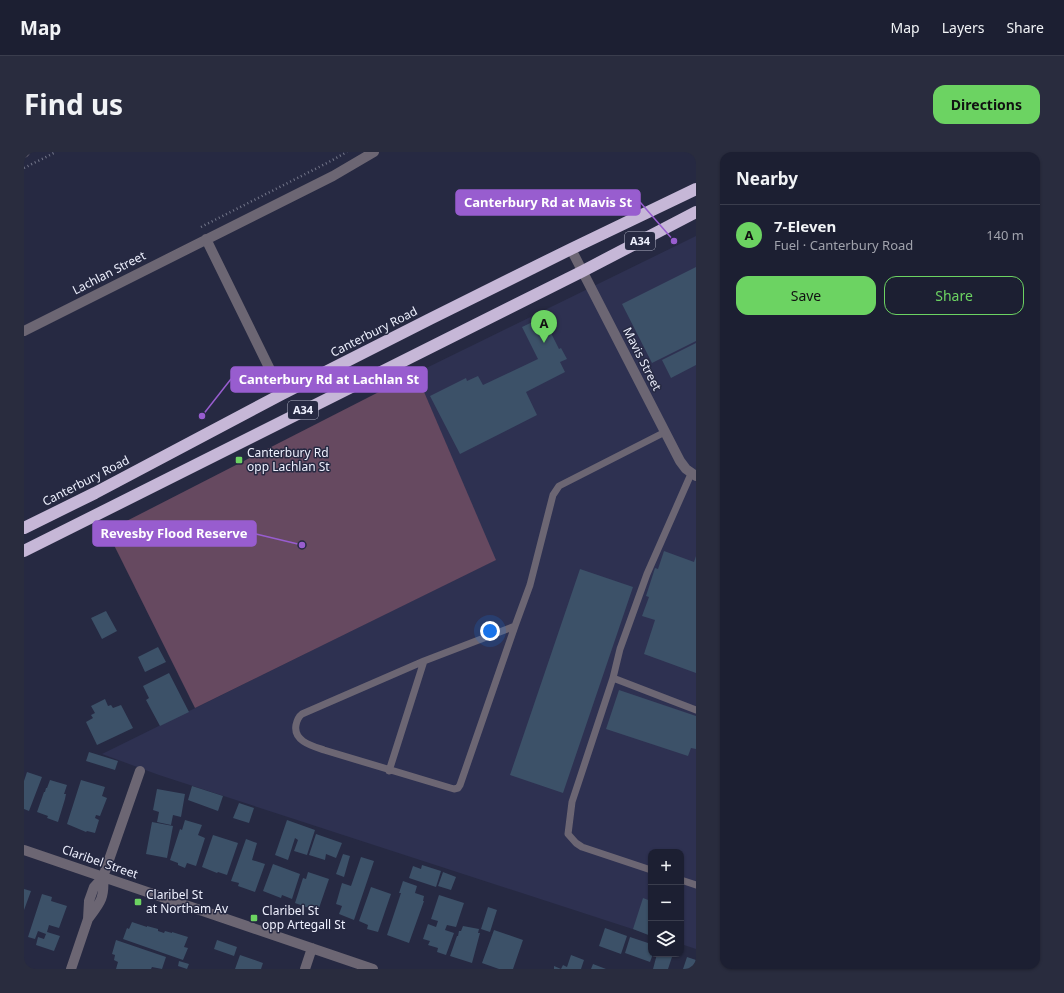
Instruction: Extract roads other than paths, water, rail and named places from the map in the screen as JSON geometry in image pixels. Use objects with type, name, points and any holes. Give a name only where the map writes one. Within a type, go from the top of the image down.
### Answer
[{"type":"highway","name":"Canterbury Road","points":[[24,528],[95,493],[282,394],[571,249],[696,189]]},
{"type":"highway","name":"A34","points":[[24,551],[583,271],[696,212]]},
{"type":"street","name":"Lachlan Street","points":[[24,331],[343,171],[374,152]]},
{"type":"street","points":[[206,239],[282,394]]},
{"type":"street","name":"Mavis Street","points":[[571,249],[680,461],[693,475]]},
{"type":"street","points":[[71,969],[88,919],[89,901],[94,887],[103,877],[140,771]]},
{"type":"street","name":"Claribel Street","points":[[24,850],[373,969]]},
{"type":"street","points":[[305,969],[312,948]]},
{"type":"lane","points":[[515,626],[424,661],[309,711],[299,717],[297,721],[295,729],[298,736],[305,743],[324,750],[454,789],[458,788],[530,585],[553,495],[559,486],[665,432]]},
{"type":"lane","points":[[648,869],[582,847],[568,834],[572,802],[613,678],[620,649],[647,574],[693,475]]},
{"type":"lane","points":[[389,770],[424,661]]},
{"type":"lane","points":[[613,678],[696,710]]},
{"type":"lane","points":[[684,881],[696,886]]},
{"type":"place","name":"Canterbury Rd at Mavis St","points":[[674,241]]},
{"type":"place","name":"7-Eleven","points":[[544,343]]},
{"type":"place","name":"Canterbury Rd at Lachlan St","points":[[202,416]]},
{"type":"place","name":"Canterbury Rd opp Lachlan St","points":[[239,460]]},
{"type":"place","name":"Revesby Flood Reserve","points":[[302,545]]},
{"type":"place","name":"Claribel St at Northam Av","points":[[138,902]]},
{"type":"place","name":"Claribel St opp Artegall St","points":[[254,918]]}]
